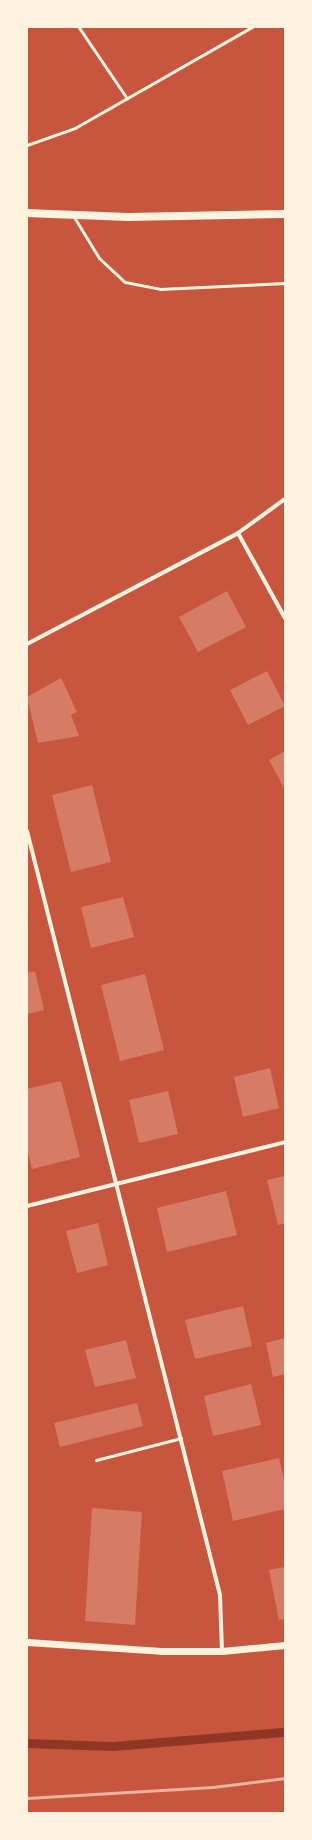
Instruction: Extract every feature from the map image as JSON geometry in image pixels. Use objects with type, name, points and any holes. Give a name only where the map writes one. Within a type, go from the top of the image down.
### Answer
[{"type":"main road","points":[[27,213],[73,215],[285,214]]},
{"type":"street","points":[[27,644],[238,533],[285,499]]},
{"type":"street","points":[[238,533],[285,618]]},
{"type":"street","points":[[27,831],[220,1595],[222,1651]]},
{"type":"street","points":[[27,1206],[285,1142]]},
{"type":"street","points":[[27,1642],[222,1651],[285,1645]]},
{"type":"lane","points":[[73,215],[99,258],[126,282],[160,289],[285,283]]},
{"type":"lane","points":[[96,1460],[181,1438]]},
{"type":"path","points":[[79,27],[127,98]]},
{"type":"path","points":[[27,145],[75,128],[252,27]]},
{"type":"building","points":[[227,591],[246,627],[198,652],[179,617]]},
{"type":"building","points":[[267,671],[285,706],[248,725],[230,690]]},
{"type":"building","points":[[61,678],[77,712],[71,715],[79,736],[38,743],[27,697]]},
{"type":"building","points":[[285,751],[285,790],[269,760]]},
{"type":"building","points":[[92,785],[111,862],[71,872],[52,795]]},
{"type":"building","points":[[123,897],[134,937],[91,948],[81,907]]},
{"type":"building","points":[[35,971],[44,1010],[27,1014],[27,973]]},
{"type":"building","points":[[145,974],[164,1050],[120,1061],[101,985]]},
{"type":"building","points":[[270,1068],[279,1108],[243,1117],[234,1077]]},
{"type":"building","points":[[61,1081],[80,1157],[32,1169],[27,1149],[27,1089]]},
{"type":"building","points":[[168,1091],[178,1134],[139,1143],[129,1100]]},
{"type":"building","points":[[285,1176],[285,1223],[278,1225],[267,1180]]},
{"type":"building","points":[[226,1191],[237,1235],[167,1252],[157,1208]]},
{"type":"building","points":[[98,1223],[108,1265],[77,1273],[66,1231]]},
{"type":"building","points":[[243,1306],[252,1346],[195,1359],[185,1320]]},
{"type":"building","points":[[285,1338],[285,1374],[273,1377],[266,1343]]},
{"type":"building","points":[[126,1340],[136,1378],[95,1387],[85,1350]]},
{"type":"building","points":[[251,1384],[261,1425],[213,1436],[204,1396]]},
{"type":"building","points":[[137,1403],[143,1426],[60,1447],[54,1423]]},
{"type":"building","points":[[279,1458],[285,1484],[285,1509],[233,1521],[222,1471]]},
{"type":"building","points":[[92,1508],[142,1512],[135,1625],[85,1621]]},
{"type":"building","points":[[285,1567],[285,1619],[279,1620],[269,1570]]},
{"type":"waterway","points":[[27,1743],[113,1746],[285,1732]]},
{"type":"railway","points":[[27,1798],[213,1787],[285,1778]]}]
